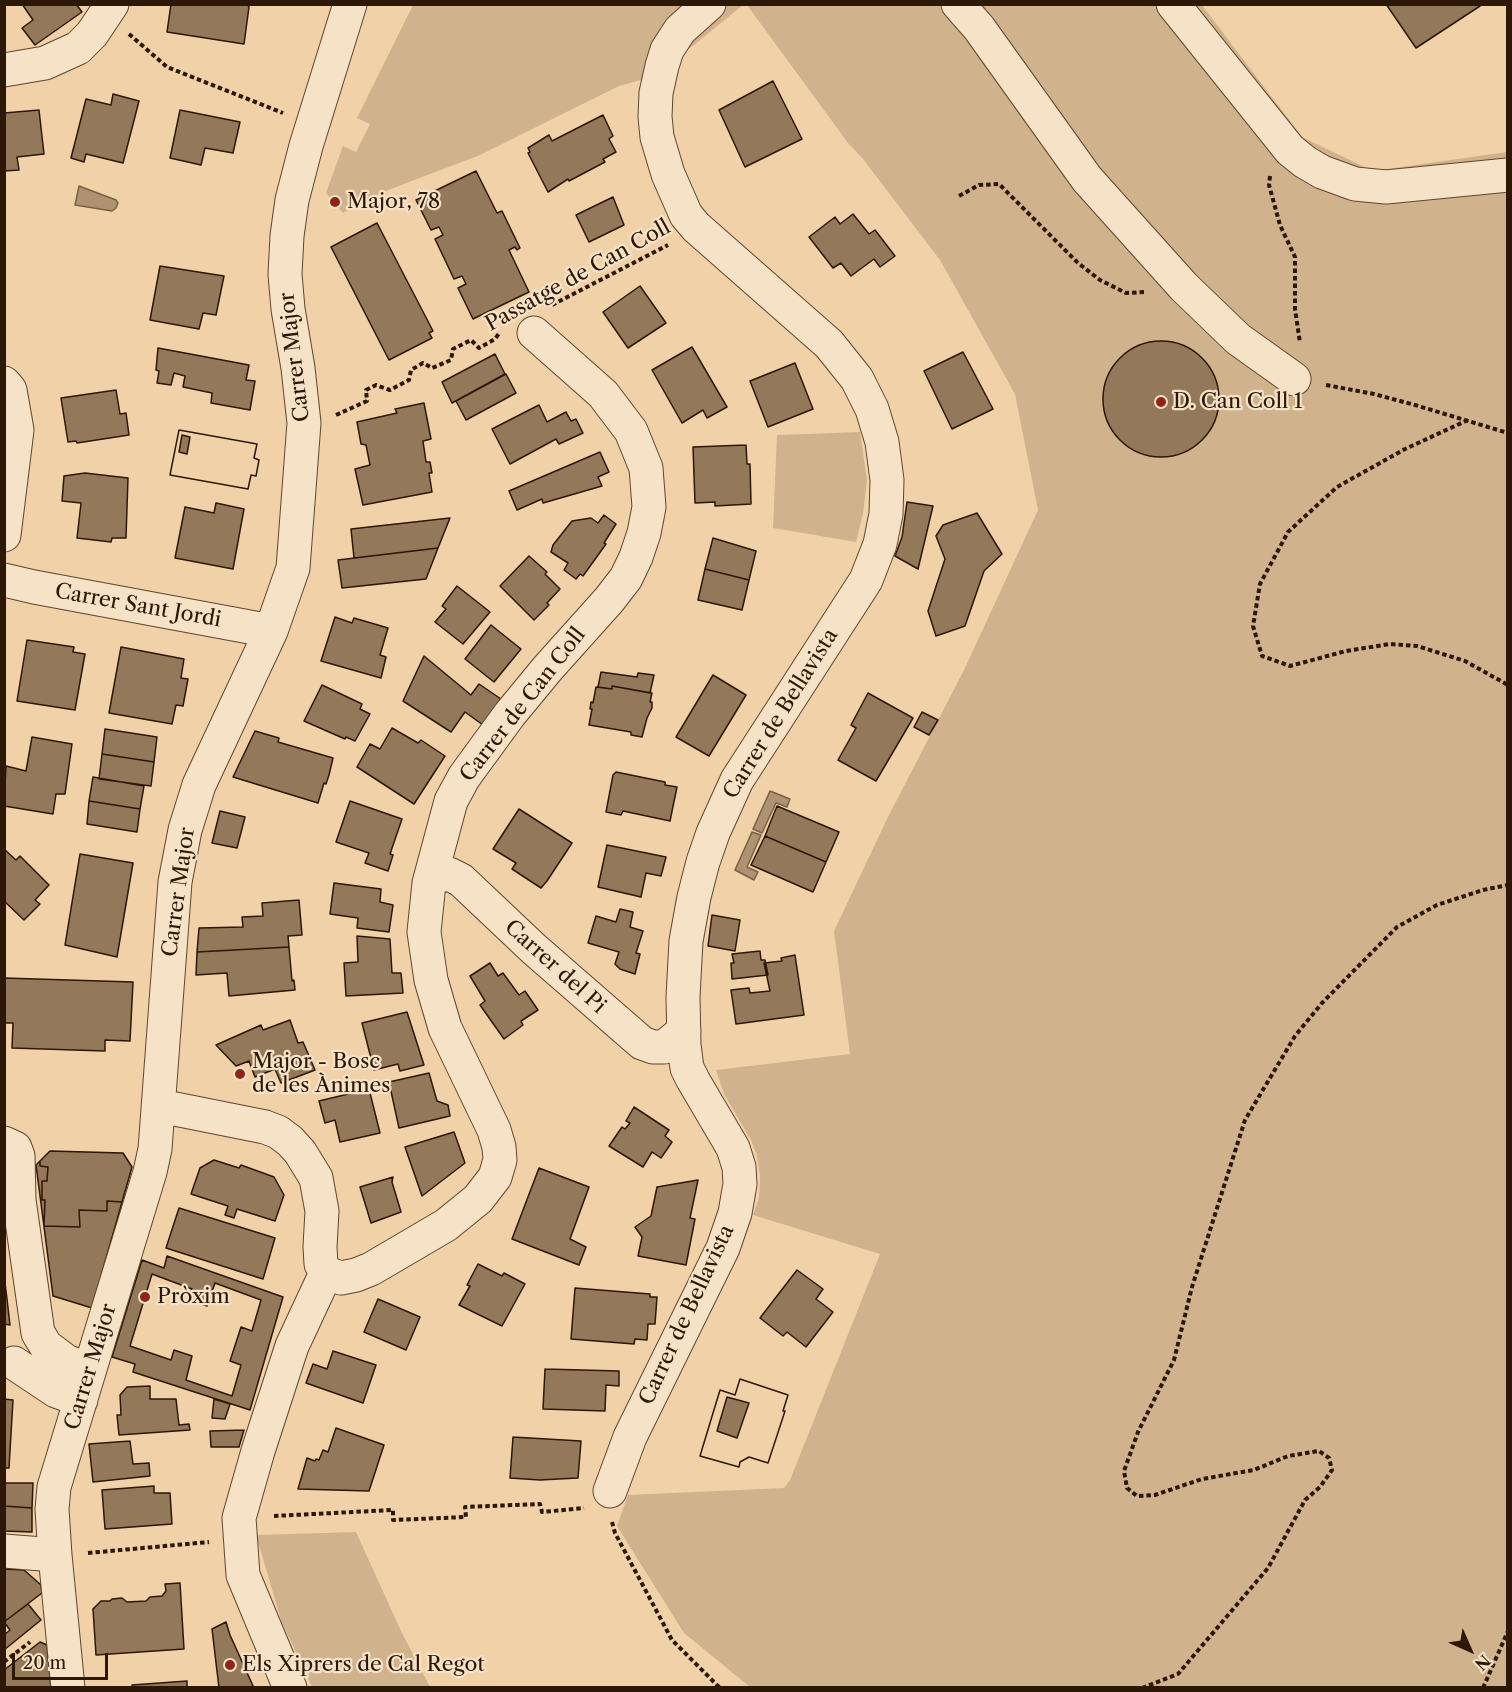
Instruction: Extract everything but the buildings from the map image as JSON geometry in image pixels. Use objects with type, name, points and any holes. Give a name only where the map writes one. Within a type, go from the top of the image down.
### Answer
[{"type":"street","name":"Carrer Major","points":[[68,1688],[55,1555],[52,1509],[54,1486],[150,1172],[155,1149],[175,882],[185,830],[199,785],[271,631],[293,568],[304,423],[288,309],[285,273],[287,236],[292,200],[306,146],[350,4]]},
{"type":"street","name":"Carrer de Bellavista","points":[[610,1498],[630,1437],[723,1248],[735,1213],[740,1184],[739,1167],[733,1148],[687,1068],[683,997],[686,941],[694,897],[713,833],[737,780],[866,580],[884,528],[886,461],[878,426],[865,394],[850,370],[829,344],[696,227],[677,198],[662,154],[657,137],[656,93],[664,58],[680,30],[709,4]]},
{"type":"street","points":[[958,4],[979,28],[1087,179],[1184,287],[1238,339],[1294,379]]},
{"type":"street","points":[[1173,4],[1290,150],[1322,172],[1370,187],[1508,176]]},
{"type":"street","points":[[4,70],[45,63],[78,48],[92,34],[109,9]]},
{"type":"street","name":"Carrer de Can Coll","points":[[326,1273],[341,1278],[372,1269],[446,1224],[478,1199],[495,1178],[500,1160],[494,1130],[445,1028],[431,980],[424,932],[429,882],[448,809],[464,777],[510,714],[626,578],[644,533],[649,507],[646,468],[631,431],[541,320]]},
{"type":"street","points":[[4,383],[10,390],[17,430],[4,535]]},
{"type":"street","name":"Carrer Sant Jordi","points":[[4,580],[34,588],[271,631]]},
{"type":"street","name":"Carrer del Pi","points":[[429,882],[438,876],[449,874],[461,880],[542,956],[642,1043],[653,1047],[664,1047],[684,1031]]},
{"type":"street","points":[[160,1106],[265,1127],[278,1132],[300,1152],[316,1178],[322,1211],[321,1264],[326,1273],[292,1346],[258,1451],[240,1529],[243,1575],[290,1688]]},
{"type":"street","points":[[10,1145],[18,1156],[19,1200],[38,1333],[46,1346],[66,1361],[85,1385],[56,1391],[9,1363],[38,1333]]},
{"type":"street","points":[[4,1551],[55,1555]]},
{"type":"path","points":[[109,9],[167,67],[278,112]]},
{"type":"path","points":[[1278,136],[1269,185],[1280,225],[1295,257],[1295,309],[1303,356],[1294,379],[1374,394],[1508,433]]},
{"type":"path","points":[[959,196],[980,185],[999,184],[1078,262],[1100,280],[1126,293],[1154,292],[1184,287]]},
{"type":"path","name":"Passatge de Can Coll","points":[[541,320],[696,227]]},
{"type":"path","name":"Passatge de Can Coll","points":[[304,423],[333,416],[367,401],[366,390],[376,385],[390,390],[409,380],[411,370],[423,363],[432,368],[451,360],[453,349],[471,340],[479,348],[495,339],[501,330]]},
{"type":"path","points":[[1468,420],[1405,449],[1337,487],[1288,532],[1260,584],[1253,626],[1262,656],[1290,666],[1346,651],[1390,644],[1417,646],[1465,661],[1508,685]]},
{"type":"path","points":[[1142,1688],[1178,1674],[1268,1568],[1305,1500],[1320,1487],[1332,1470],[1329,1458],[1319,1451],[1288,1456],[1254,1470],[1202,1479],[1155,1495],[1137,1496],[1127,1488],[1124,1471],[1138,1432],[1174,1360],[1192,1287],[1245,1120],[1295,1036],[1322,1003],[1397,927],[1437,905],[1483,890],[1508,885]]},
{"type":"path","points":[[55,1555],[393,1510],[393,1520],[466,1518],[465,1507],[540,1504],[542,1512],[610,1498],[615,1533],[672,1640],[720,1688]]},
{"type":"path","points":[[1483,1688],[1508,1631]]},
{"type":"shaded area","points":[[413,5],[743,5],[694,45],[641,80],[619,86],[480,155],[383,192],[343,213],[326,193],[343,146],[356,152],[370,124],[357,118]]},
{"type":"shaded area","points":[[747,5],[1202,5],[1302,137],[1373,171],[1507,152],[1507,1687],[750,1687],[684,1633],[617,1526],[628,1495],[784,1488],[790,1480],[880,1254],[753,1215],[759,1198],[760,1176],[757,1156],[751,1140],[724,1094],[716,1070],[850,1054],[834,931],[888,817],[964,670],[1038,510],[1015,394],[940,260],[863,159],[848,143]]},
{"type":"shaded area","points":[[79,186],[116,200],[118,203],[116,208],[112,211],[75,205]]},
{"type":"shaded area","points":[[860,432],[867,480],[863,514],[856,542],[773,528],[777,435]]},
{"type":"shaded area","points":[[770,791],[790,799],[787,807],[776,803],[762,833],[753,829]]},
{"type":"shaded area","points":[[752,832],[761,835],[747,867],[758,872],[754,880],[735,870]]},
{"type":"shaded area","points":[[356,1532],[401,1631],[430,1687],[312,1687],[282,1623],[256,1535]]},
{"type":"place","name":"Major, 78","points":[[335,202]]},
{"type":"place","name":"D. Can Coll 1","points":[[1161,402]]},
{"type":"place","name":"Major - Bosc de les Ànimes","points":[[240,1074]]},
{"type":"place","name":"Pròxim","points":[[145,1297]]},
{"type":"place","name":"Els Xiprers de Cal Regot","points":[[230,1665]]}]
